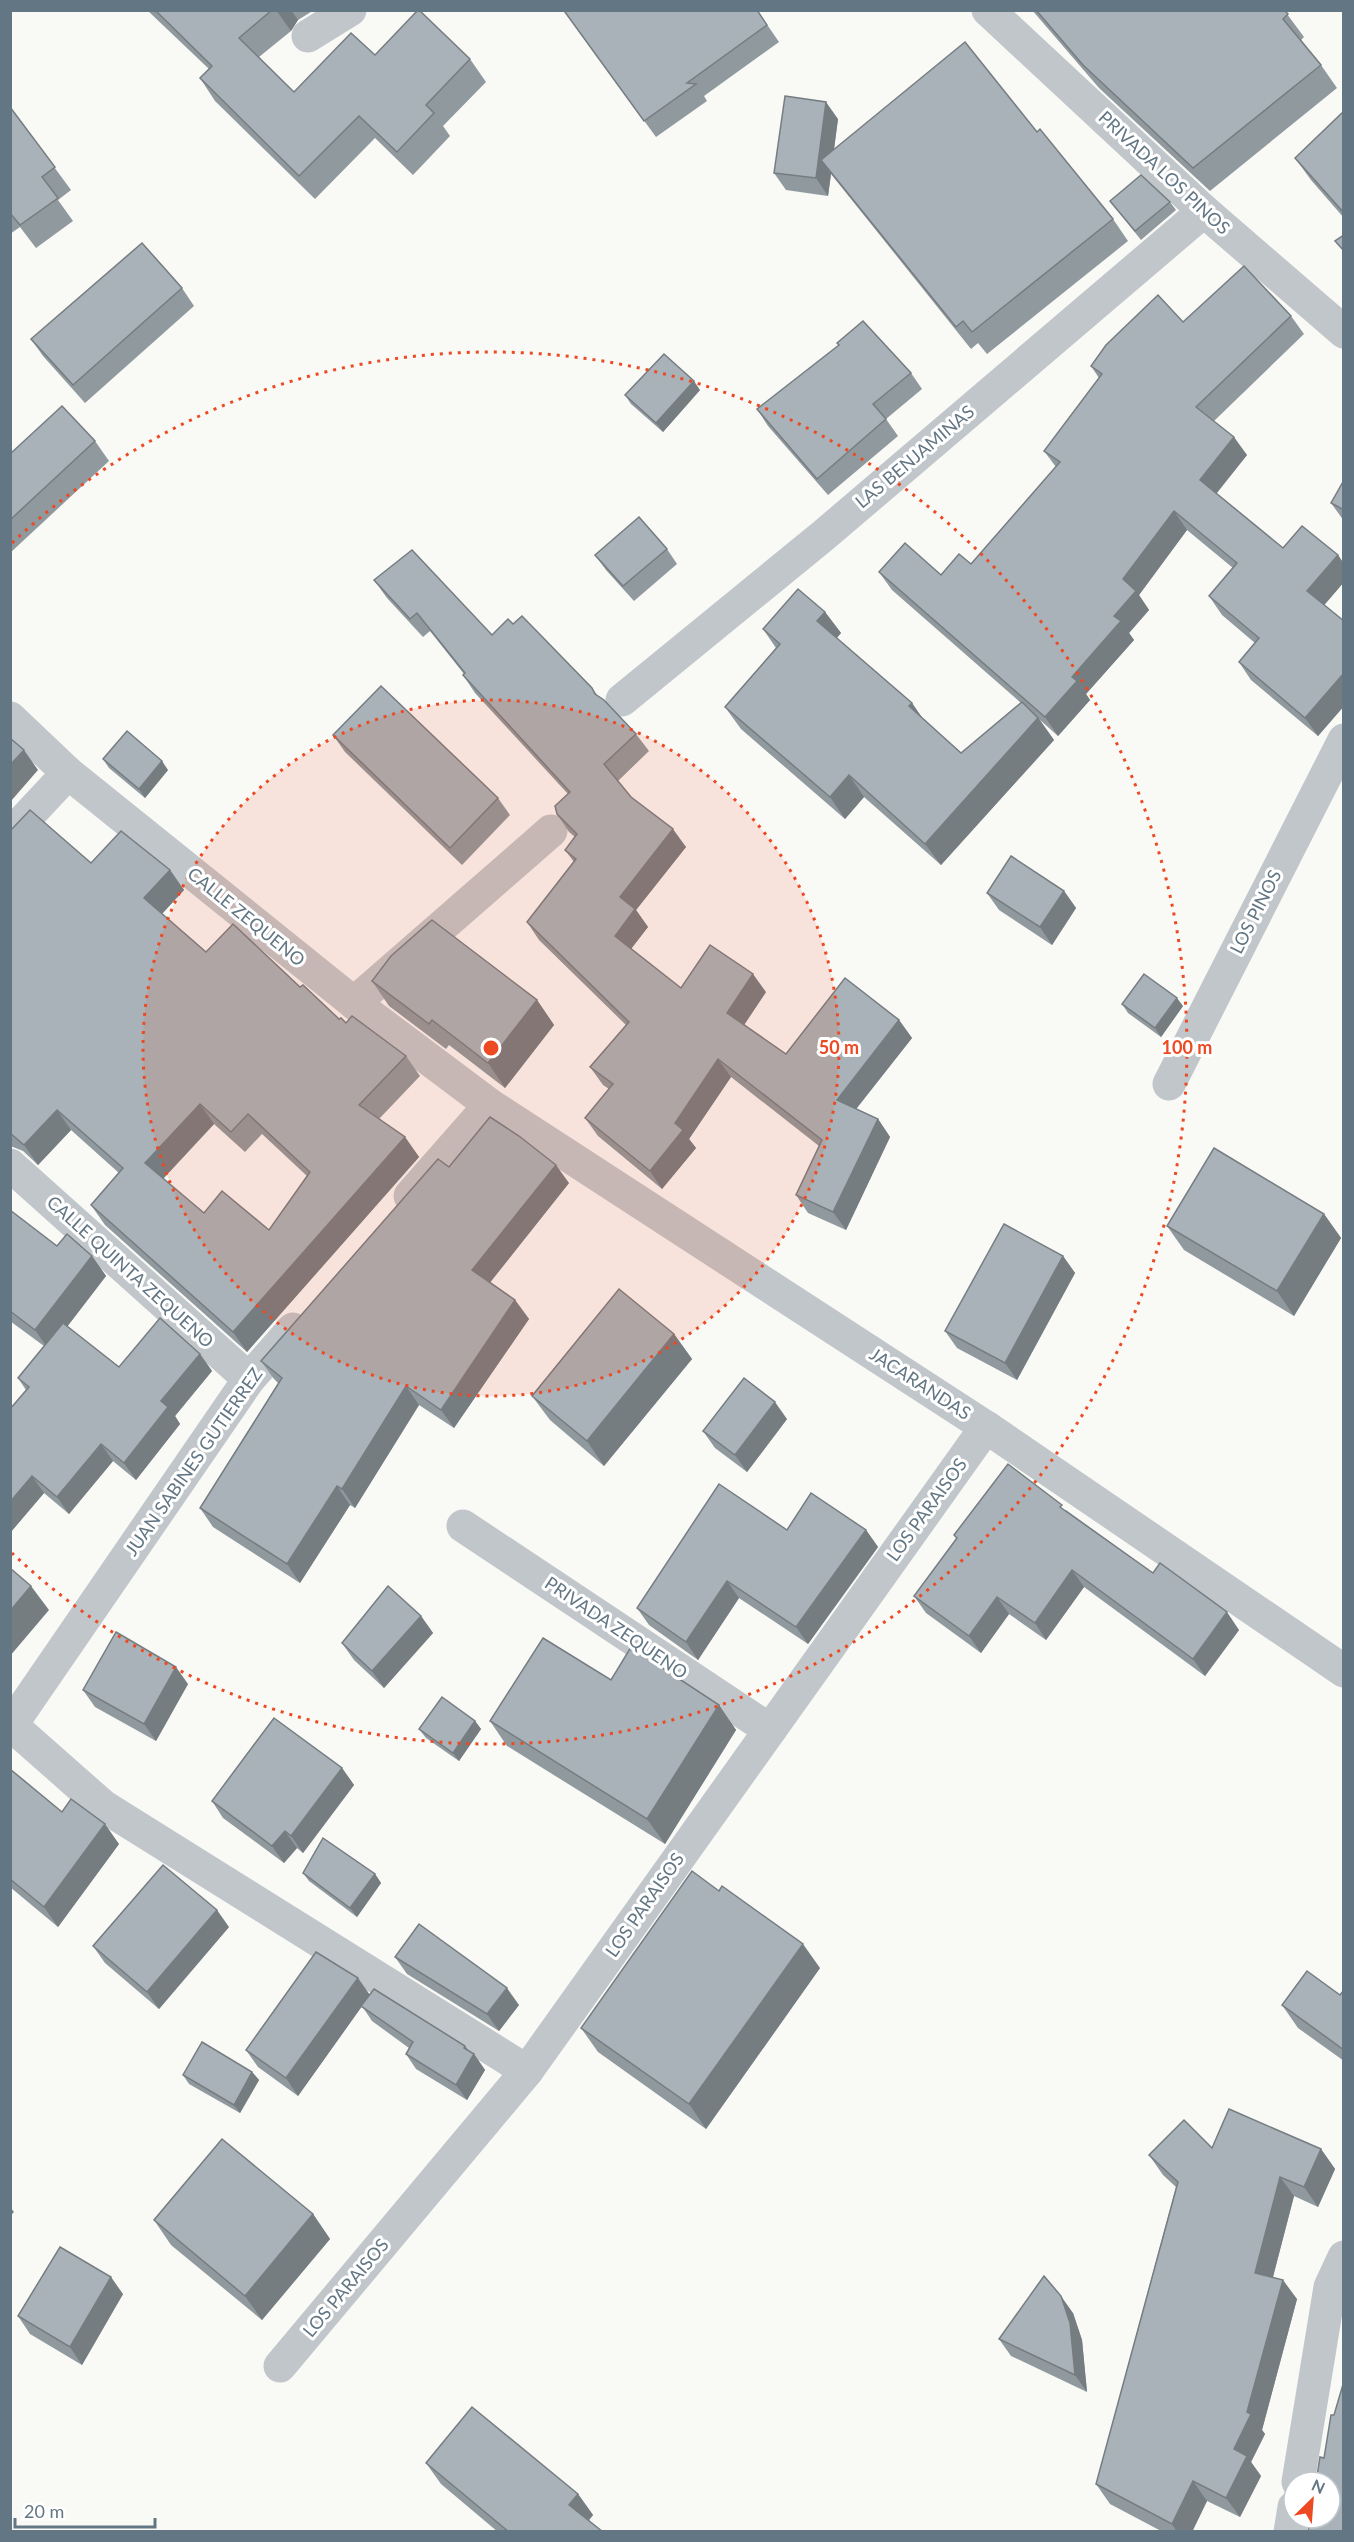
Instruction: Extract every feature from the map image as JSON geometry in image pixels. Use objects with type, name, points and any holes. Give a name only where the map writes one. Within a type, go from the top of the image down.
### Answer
[{"type":"street","points":[[308,36],[350,10]]},
{"type":"street","name":"PRIVADA LOS PINOS","points":[[988,10],[1204,211],[1344,332]]},
{"type":"street","name":"LAS BENJAMINAS","points":[[622,700],[824,535],[1204,211]]},
{"type":"street","name":"CALLE ZEQUENO","points":[[10,718],[68,773],[354,1003],[490,1105]]},
{"type":"street","name":"LOS PINOS","points":[[1169,1084],[1344,740]]},
{"type":"street","points":[[10,835],[68,773]]},
{"type":"street","points":[[354,1003],[551,831]]},
{"type":"street","points":[[389,1220],[490,1105]]},
{"type":"street","name":"JACARANDAS","points":[[490,1105],[986,1427],[1344,1671]]},
{"type":"street","name":"CALLE QUINTA ZEQUENO","points":[[10,1165],[249,1379]]},
{"type":"street","name":"JUAN SABINES GUTIERREZ","points":[[11,1726],[249,1379],[311,1309]]},
{"type":"street","name":"LOS PARAISOS","points":[[280,2366],[527,2071],[986,1427]]},
{"type":"street","name":"PRIVADA ZEQUENO","points":[[463,1526],[770,1730]]},
{"type":"street","points":[[11,1726],[103,1806],[527,2071]]},
{"type":"street","points":[[1300,2470],[1330,2287],[1344,2257]]},
{"type":"building","points":[[155,10],[272,10],[239,38],[294,92],[351,33],[375,55],[418,10],[470,59],[426,105],[434,113],[397,152],[359,116],[299,176],[200,78],[212,66]]},
{"type":"building","points":[[567,10],[757,10],[767,25],[687,83],[696,84],[644,121],[565,12]]},
{"type":"building","points":[[1036,10],[1284,10],[1288,14],[1283,19],[1321,65],[1193,168],[1083,65]]},
{"type":"building","points":[[965,42],[1037,132],[1040,129],[1113,219],[972,332],[963,321],[956,327],[821,160]]},
{"type":"building","points":[[785,96],[826,102],[816,178],[774,173]]},
{"type":"building","points":[[10,107],[55,167],[42,177],[58,198],[20,225],[10,213]]},
{"type":"building","points":[[1344,111],[1344,213],[1295,158]]},
{"type":"building","points":[[1141,175],[1170,202],[1135,231],[1110,201]]},
{"type":"building","points":[[1344,235],[1344,251],[1335,241]]},
{"type":"building","points":[[142,243],[182,288],[73,385],[31,339]]},
{"type":"building","points":[[1244,266],[1291,316],[1196,407],[1234,437],[1200,480],[1283,548],[1302,526],[1338,555],[1307,591],[1344,621],[1344,673],[1305,718],[1239,662],[1259,638],[1209,596],[1237,563],[1174,511],[1123,579],[1136,591],[1114,616],[1121,621],[1072,677],[1077,681],[1045,717],[879,572],[905,543],[941,575],[959,554],[971,564],[1060,462],[1044,451],[1102,374],[1091,366],[1106,345],[1158,295],[1183,322]]},
{"type":"building","points":[[863,321],[911,373],[873,404],[886,419],[817,479],[757,409],[839,345],[837,343]]},
{"type":"building","points":[[664,354],[694,381],[656,423],[625,395]]},
{"type":"building","points":[[62,406],[95,441],[10,520],[10,454]]},
{"type":"building","points":[[1344,480],[1344,510],[1331,503]]},
{"type":"building","points":[[639,517],[667,549],[623,586],[595,555]]},
{"type":"building","points":[[412,550],[492,635],[508,619],[513,624],[522,616],[636,734],[604,764],[631,797],[673,829],[620,897],[635,909],[615,936],[681,988],[710,945],[753,974],[727,1013],[786,1054],[845,978],[899,1020],[837,1100],[878,1119],[833,1212],[796,1195],[822,1140],[718,1059],[675,1123],[683,1130],[650,1171],[585,1118],[613,1084],[590,1067],[629,1022],[527,922],[576,859],[565,850],[577,834],[557,814],[555,806],[570,792],[463,675],[465,673],[417,613],[410,619],[374,580]]},
{"type":"building","points":[[798,589],[825,612],[817,621],[912,703],[909,706],[961,753],[1022,702],[1038,718],[925,844],[849,775],[830,797],[725,707],[780,644],[763,629]]},
{"type":"building","points":[[381,686],[498,798],[450,848],[333,735]]},
{"type":"building","points":[[127,731],[162,761],[139,789],[103,759]]},
{"type":"building","points":[[10,738],[24,750],[10,765]]},
{"type":"building","points":[[30,810],[91,863],[121,831],[170,870],[144,898],[206,952],[233,924],[300,987],[303,985],[339,1019],[341,1018],[346,1023],[352,1016],[406,1056],[359,1105],[405,1137],[233,1332],[91,1205],[123,1168],[57,1110],[24,1145],[10,1133],[10,831]],"holes":[[[200,1104],[231,1132],[248,1114],[310,1172],[269,1230],[222,1191],[204,1213],[145,1163]]]},
{"type":"building","points":[[1011,856],[1064,891],[1040,927],[987,893]]},
{"type":"building","points":[[432,920],[537,1000],[488,1063],[432,1020],[429,1024],[372,981],[391,956]]},
{"type":"building","points":[[1144,974],[1177,998],[1155,1028],[1122,1004]]},
{"type":"building","points":[[490,1117],[556,1165],[472,1270],[515,1300],[441,1410],[406,1386],[342,1489],[337,1486],[287,1564],[200,1508],[282,1378],[261,1361],[438,1159],[449,1167]]},
{"type":"building","points":[[1214,1148],[1324,1214],[1277,1291],[1167,1226]]},
{"type":"building","points":[[10,1210],[57,1246],[67,1234],[92,1256],[35,1330],[10,1311]]},
{"type":"building","points":[[1004,1224],[1063,1256],[1005,1363],[945,1331]]},
{"type":"building","points":[[619,1289],[674,1334],[587,1441],[532,1396]]},
{"type":"building","points":[[160,1318],[200,1354],[161,1401],[168,1407],[124,1463],[101,1444],[57,1497],[32,1476],[10,1502],[10,1409],[29,1387],[18,1378],[63,1323],[119,1367]]},
{"type":"building","points":[[744,1378],[775,1402],[735,1455],[703,1431]]},
{"type":"building","points":[[1008,1464],[1062,1505],[1060,1507],[1153,1573],[1160,1563],[1227,1612],[1193,1659],[1072,1570],[1035,1623],[997,1597],[969,1636],[914,1596],[957,1538],[954,1535]]},
{"type":"building","points":[[719,1484],[787,1530],[811,1493],[866,1530],[796,1627],[727,1581],[686,1642],[637,1608]]},
{"type":"building","points":[[10,1568],[31,1586],[10,1611]]},
{"type":"building","points":[[388,1586],[421,1616],[372,1671],[342,1643]]},
{"type":"building","points":[[116,1632],[176,1667],[144,1724],[83,1690]]},
{"type":"building","points":[[543,1638],[611,1680],[631,1647],[719,1705],[647,1819],[490,1721]]},
{"type":"building","points":[[442,1697],[475,1721],[453,1753],[419,1729]]},
{"type":"building","points":[[274,1718],[342,1768],[291,1836],[285,1831],[272,1846],[212,1801]]},
{"type":"building","points":[[10,1769],[62,1812],[71,1799],[105,1824],[44,1907],[10,1879]]},
{"type":"building","points":[[323,1838],[375,1874],[350,1908],[303,1873]]},
{"type":"building","points":[[163,1865],[217,1910],[147,1992],[93,1946]]},
{"type":"building","points":[[692,1871],[719,1891],[722,1886],[803,1944],[689,2104],[581,2028]]},
{"type":"building","points":[[419,1924],[507,1988],[487,2014],[395,1957]]},
{"type":"building","points":[[316,1952],[358,1978],[286,2078],[246,2050]]},
{"type":"building","points":[[1307,1971],[1340,1995],[1344,1990],[1344,2050],[1282,2005]]},
{"type":"building","points":[[374,1989],[465,2046],[464,2048],[474,2054],[456,2085],[406,2054],[413,2042],[361,2006]]},
{"type":"building","points":[[202,2042],[252,2072],[234,2105],[183,2075]]},
{"type":"building","points":[[1229,2109],[1321,2149],[1304,2187],[1280,2177],[1255,2273],[1283,2280],[1247,2412],[1251,2414],[1234,2449],[1247,2456],[1226,2498],[1193,2481],[1172,2524],[1096,2484],[1178,2182],[1149,2155],[1184,2120],[1212,2148]]},
{"type":"building","points":[[222,2139],[313,2214],[245,2296],[154,2220]]},
{"type":"building","points":[[60,2247],[111,2277],[70,2347],[18,2316]]},
{"type":"building","points":[[1044,2276],[1061,2296],[1070,2323],[1075,2375],[999,2339]]},
{"type":"building","points":[[1344,2381],[1344,2532],[1308,2532],[1308,2530],[1342,2530],[1342,2470],[1318,2470],[1320,2457],[1324,2458],[1331,2415],[1334,2415]]},
{"type":"building","points":[[472,2407],[578,2494],[569,2505],[603,2532],[509,2532],[426,2463]]}]
